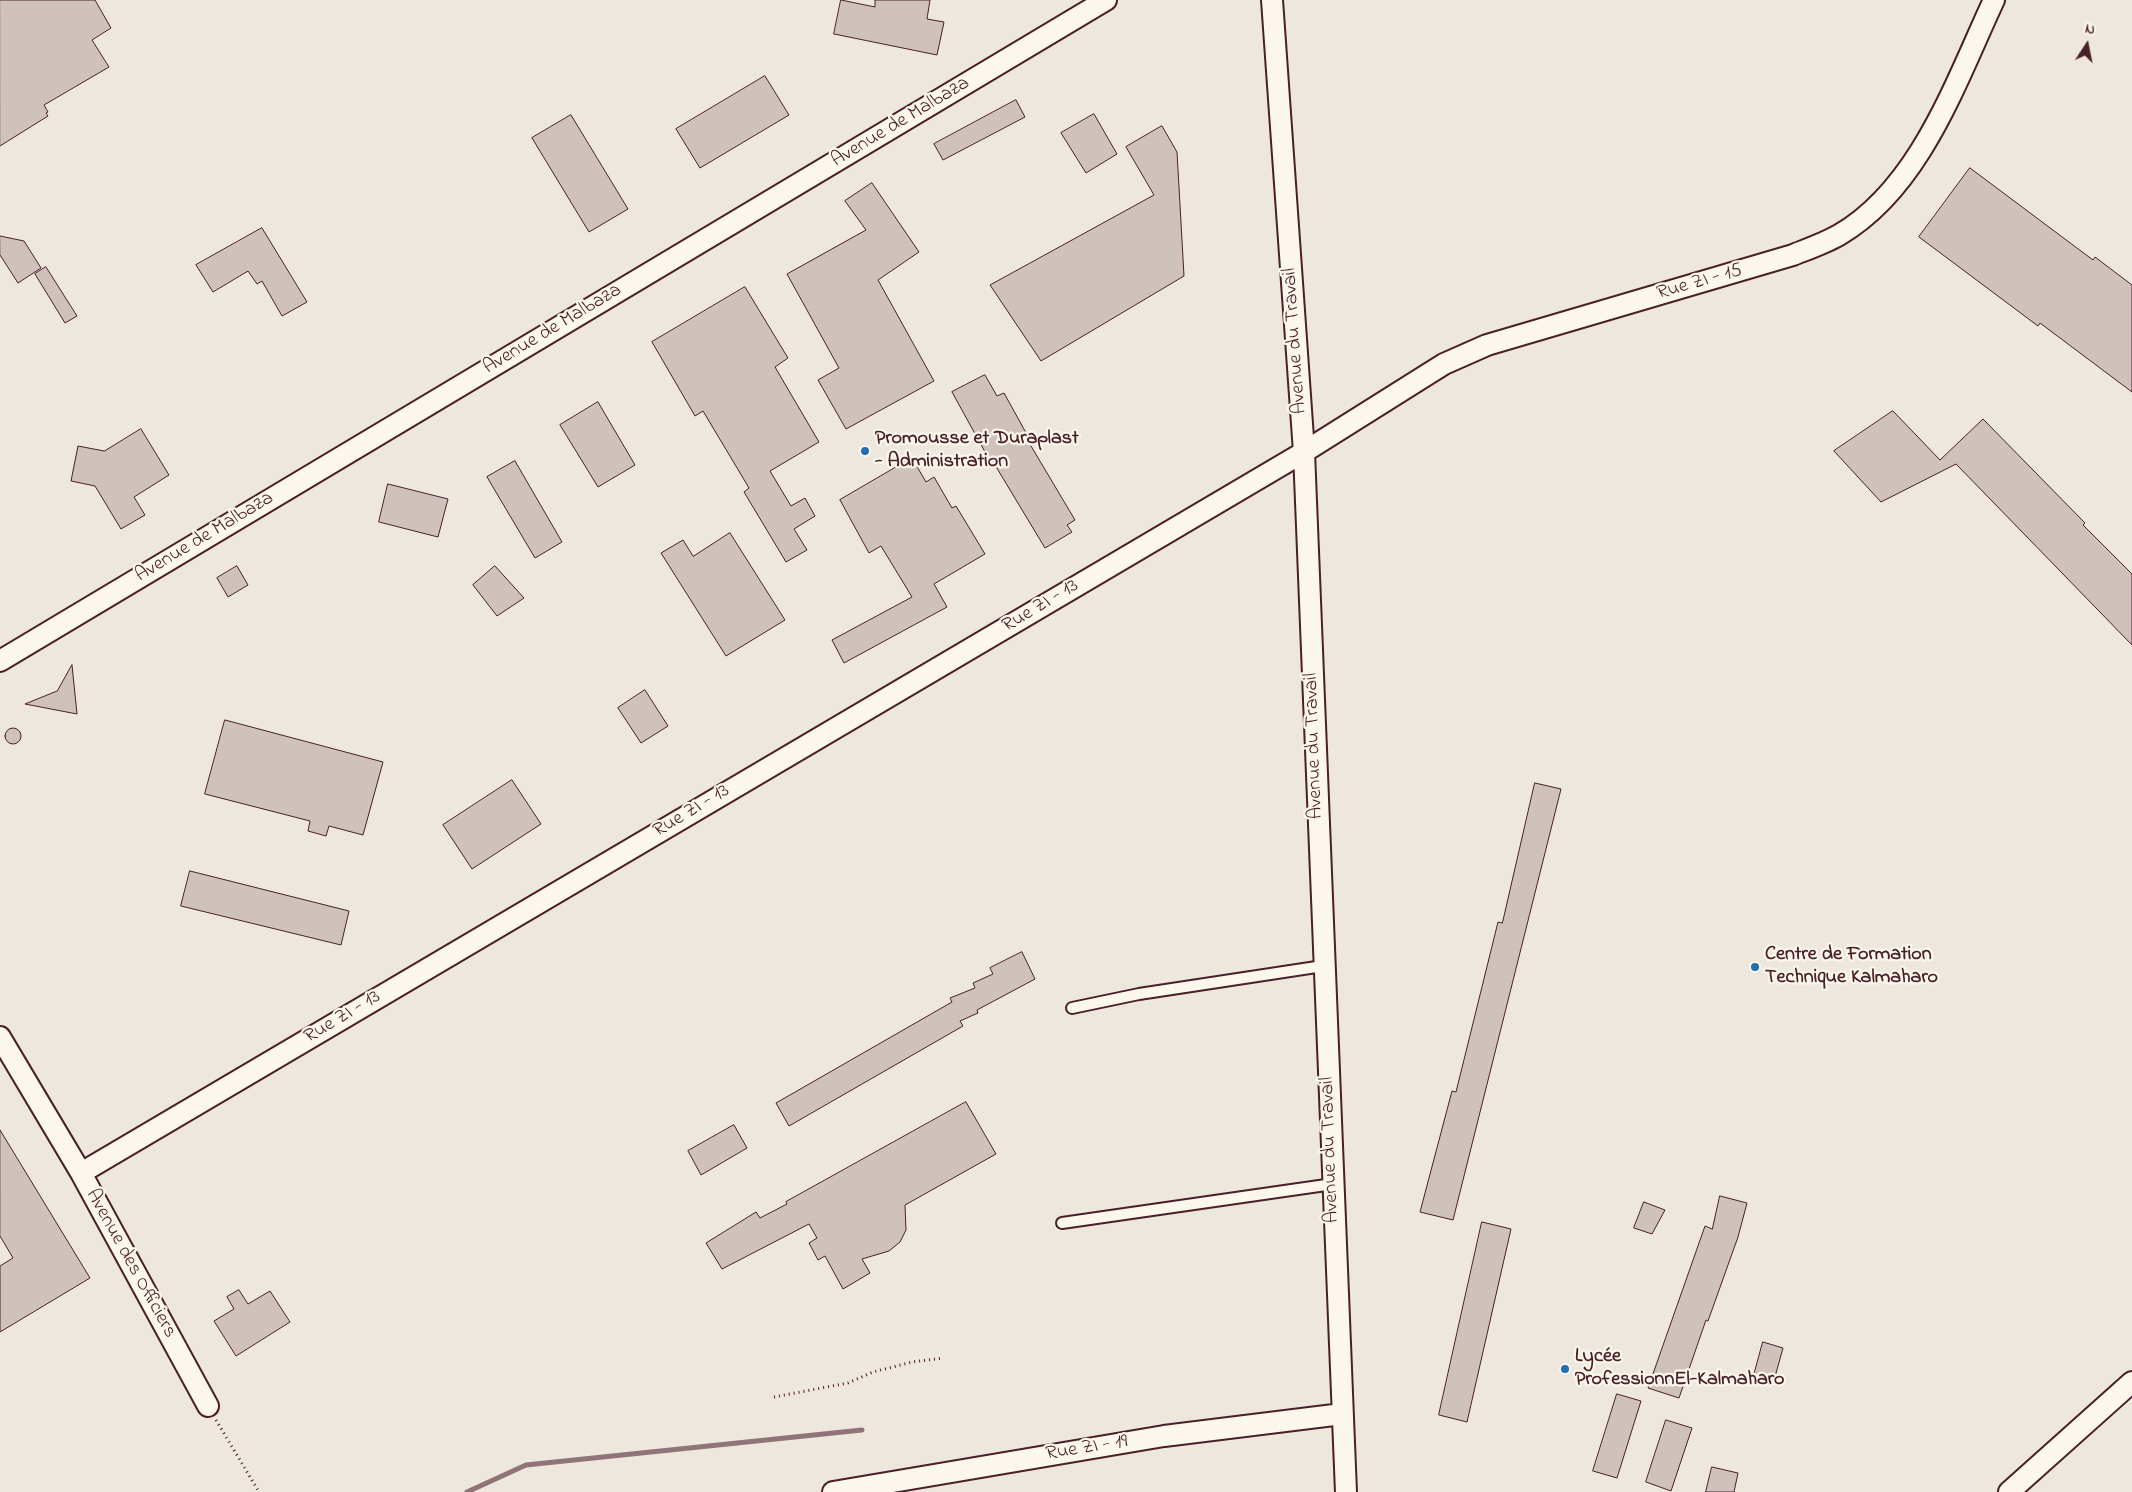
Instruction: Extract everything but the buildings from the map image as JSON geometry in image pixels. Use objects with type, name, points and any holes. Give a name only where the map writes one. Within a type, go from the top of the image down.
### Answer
[{"type":"street","name":"Avenue de Malbaza","points":[[0,661],[1106,0]]},
{"type":"street","name":"Avenue du Travail","points":[[1272,0],[1304,452],[1323,966],[1346,1492]]},
{"type":"street","name":"Rue ZI - 15","points":[[1304,452],[1444,364],[1487,345],[1794,256],[1838,235],[1875,207],[1906,174],[1934,129],[1994,0]]},
{"type":"street","name":"Rue ZI - 13","points":[[80,1173],[1304,452]]},
{"type":"street","name":"Avenue des Officiers","points":[[0,1037],[80,1173],[208,1406]]},
{"type":"street","points":[[2008,1492],[2132,1382]]},
{"type":"street","name":"Rue ZI - 19","points":[[833,1492],[1164,1436],[1342,1414]]},
{"type":"lane","points":[[1072,1008],[1139,994],[1323,966]]},
{"type":"lane","points":[[1062,1223],[1333,1184]]},
{"type":"path","points":[[774,1397],[848,1383],[873,1372],[912,1362],[943,1358]]},
{"type":"path","points":[[208,1406],[259,1492]]},
{"type":"shaded area","points":[[0,0],[2132,0],[2132,1492],[0,1492]]},
{"type":"waterway","points":[[467,1492],[526,1465],[862,1430]]},
{"type":"place","name":"Promousse et Duraplast - Administration","points":[[865,451]]},
{"type":"place","name":"Centre de Formation Technique Kalmaharo","points":[[1755,967]]},
{"type":"place","name":"Lycée ProfessionnEl-Kalmaharo","points":[[1565,1369]]}]
